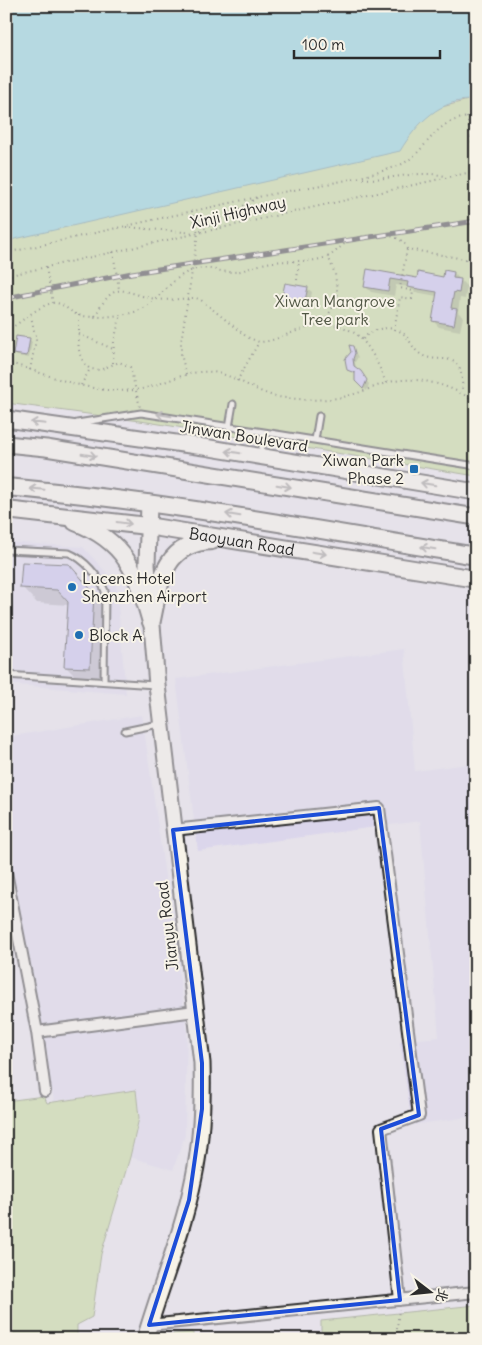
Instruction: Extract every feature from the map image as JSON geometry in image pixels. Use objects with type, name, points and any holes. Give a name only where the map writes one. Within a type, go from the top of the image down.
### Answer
[{"type":"main road","name":"Jinwan Boulevard","points":[[6,419],[63,425],[476,492]]},
{"type":"main road","points":[[6,444],[46,448],[476,517]]},
{"type":"main road","name":"Baoyuan Road","points":[[6,487],[86,494],[149,503],[476,556]]},
{"type":"main road","name":"Jianyu Road","points":[[147,1332],[187,1207],[198,1154],[202,1086],[151,622],[147,565],[149,503]]},
{"type":"main road","name":"Baoyuan Road","points":[[6,510],[42,512],[147,526],[476,579]]},
{"type":"main road","points":[[42,512],[87,526],[114,544],[134,569],[151,622]]},
{"type":"main road","points":[[151,622],[162,577],[176,553],[196,543],[233,539]]},
{"type":"main road","points":[[448,574],[476,584]]},
{"type":"street","points":[[173,830],[379,808],[419,1115],[381,1129],[400,1300]]},
{"type":"street","points":[[6,872],[11,923],[37,1032],[45,1091]]},
{"type":"street","points":[[37,1032],[195,1011]]},
{"type":"street","points":[[147,1332],[476,1292]]},
{"type":"lane","points":[[229,427],[233,404]]},
{"type":"lane","points":[[63,425],[141,413],[476,466]]},
{"type":"lane","points":[[315,440],[319,416]]},
{"type":"lane","points":[[260,456],[264,432]]},
{"type":"lane","points":[[6,550],[69,553],[78,557],[101,582],[105,591],[104,682]]},
{"type":"lane","points":[[6,675],[157,685]]},
{"type":"lane","points":[[125,731],[161,724]]},
{"type":"path","points":[[467,117],[476,166]]},
{"type":"path","points":[[6,253],[260,196],[356,178],[406,162],[442,126],[467,117],[476,117]]},
{"type":"path","name":"Xinji Highway","points":[[6,276],[476,171]]},
{"type":"path","points":[[356,178],[375,180],[429,172],[447,177]]},
{"type":"path","points":[[124,226],[198,233],[260,196]]},
{"type":"path","points":[[186,374],[181,354],[181,342],[198,233],[192,211]]},
{"type":"path","points":[[6,331],[41,308],[53,303],[62,304],[78,315],[121,314],[145,308],[182,275],[192,270],[208,268],[235,272],[267,263],[299,261],[328,256],[351,240],[366,237],[395,237],[403,241],[407,249],[400,288],[413,291],[412,299],[400,297],[394,330]]},
{"type":"path","points":[[407,249],[476,261]]},
{"type":"path","points":[[113,252],[120,290]]},
{"type":"path","points":[[322,326],[338,298],[336,274],[328,256]]},
{"type":"path","points":[[297,280],[299,261]]},
{"type":"path","points":[[46,267],[53,303]]},
{"type":"path","points":[[94,316],[108,296],[120,290],[155,299],[189,298],[201,300],[247,337],[259,342],[322,326],[344,328],[363,339],[375,356],[386,383]]},
{"type":"path","points":[[113,363],[113,349],[121,314]]},
{"type":"path","points":[[78,315],[78,350],[81,359],[90,369],[100,370],[113,363],[125,364],[130,367],[141,413]]},
{"type":"path","points":[[30,370],[36,331],[31,316]]},
{"type":"path","points":[[363,339],[377,329],[394,330],[402,333],[419,354],[446,358],[456,364],[461,372],[462,393]]},
{"type":"path","points":[[79,334],[113,349]]},
{"type":"path","points":[[237,381],[259,342]]},
{"type":"path","points":[[6,362],[81,386],[99,389],[136,390],[186,374],[210,372],[225,375],[256,391],[285,398],[323,399],[347,396],[386,383],[421,381],[443,384],[476,402]]},
{"type":"path","points":[[81,386],[90,369]]},
{"type":"path","points":[[396,1339],[400,1300]]},
{"type":"highlighted area","points":[[379,808],[419,1115],[381,1129],[400,1300],[149,1325],[189,1200],[202,1109],[202,1063],[173,830]]},
{"type":"shaded area","points":[[6,542],[83,547],[116,583],[126,694],[6,684]]},
{"type":"shaded area","points":[[404,649],[415,771],[476,763],[476,1116],[412,1125],[400,1041],[439,1037],[420,821],[198,851],[176,679]]},
{"type":"shaded area","points":[[142,715],[187,1029],[185,1135],[173,1170],[130,1157],[139,1118],[136,1090],[54,1101],[6,835],[6,737]]},
{"type":"green space","name":"Xiwan Mangrove Tree park","points":[[468,100],[476,100],[476,476],[147,422],[6,403],[6,225]]},
{"type":"green space","points":[[136,1090],[139,1118],[130,1157],[101,1254],[92,1317],[77,1325],[77,1339],[6,1339],[6,1101],[44,1096],[47,1103]]},
{"type":"green space","points":[[476,1305],[476,1339],[321,1339],[321,1321]]},
{"type":"green space","points":[[193,1332],[193,1339],[172,1339],[173,1334]]},
{"type":"water","points":[[6,6],[476,6],[476,100],[463,100],[451,103],[431,114],[414,131],[400,151],[6,241]]},
{"type":"building","points":[[367,269],[417,278],[418,272],[443,277],[444,270],[454,272],[453,278],[461,279],[459,293],[454,292],[451,308],[457,309],[454,325],[432,321],[437,292],[407,287],[408,282],[390,279],[388,291],[364,287]]},
{"type":"building","points":[[285,283],[308,287],[304,305],[281,301]]},
{"type":"building","points":[[16,336],[30,338],[27,356],[13,354]]},
{"type":"building","points":[[349,345],[353,346],[355,353],[353,359],[354,366],[361,371],[367,380],[363,389],[355,381],[355,373],[347,370],[345,359],[351,352]]},
{"type":"building","name":"Block A","points":[[22,562],[69,564],[94,593],[90,668],[64,667],[68,602],[57,590],[20,588]]},
{"type":"railway","points":[[6,298],[132,273],[476,221]]},
{"type":"place","name":"Xiwan Park Phase 2","points":[[414,469]]},
{"type":"place","name":"Lucens Hotel Shenzhen Airport","points":[[72,587]]},
{"type":"place","name":"Block A","points":[[79,635]]}]
